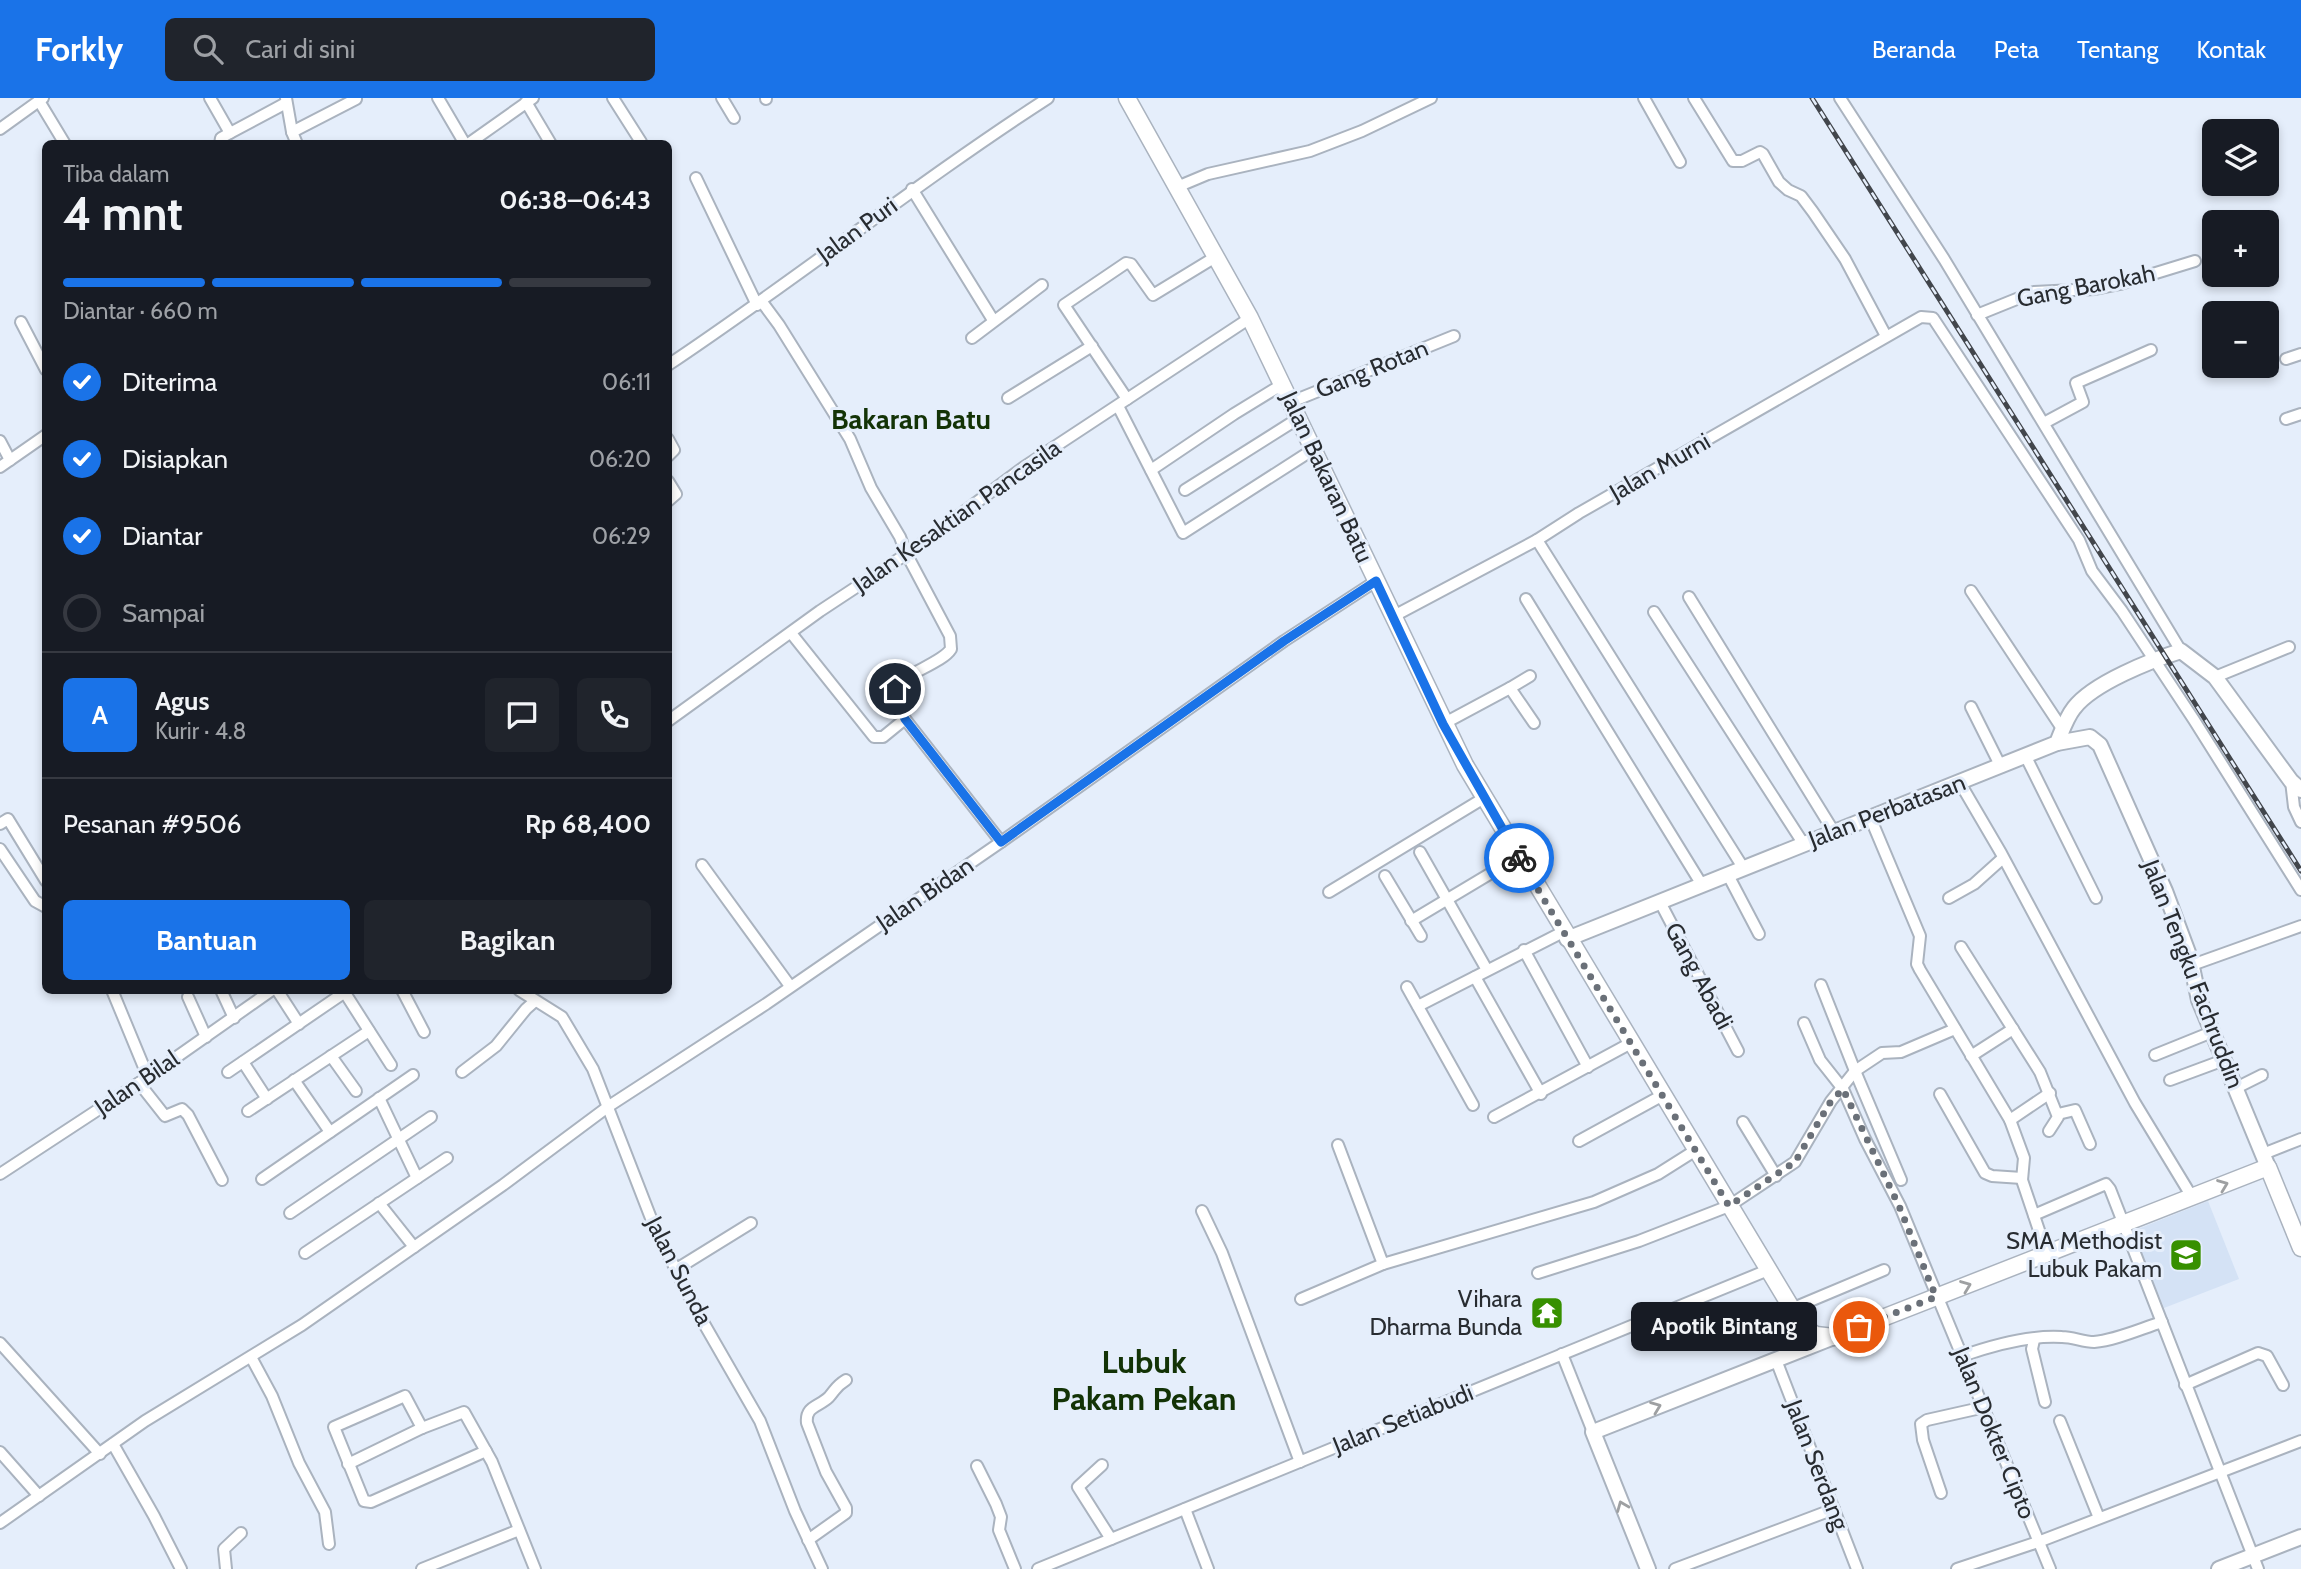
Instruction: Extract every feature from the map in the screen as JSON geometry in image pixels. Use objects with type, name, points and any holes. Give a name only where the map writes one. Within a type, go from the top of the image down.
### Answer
[{"type":"highway","name":"Jalan Bakaran Batu","points":[[1127,98],[1250,318],[1443,724],[1518,858],[1802,1327]]},
{"type":"highway","points":[[1802,1327],[1816,1335],[1834,1337],[2192,1197],[2265,1161]]},
{"type":"highway","name":"Jalan Tengku Fachruddin","points":[[2265,1161],[2301,1248]]},
{"type":"main road","points":[[2060,736],[2081,701],[2134,669],[2181,651],[2215,677],[2296,786]]},
{"type":"main road","name":"Jalan Perbatasan","points":[[1565,935],[1660,902],[1803,843],[2026,757],[2060,736]]},
{"type":"main road","name":"Jalan Tengku Fachruddin","points":[[2060,736],[2090,737],[2101,745],[2165,891],[2192,965],[2199,1000],[2265,1161]]},
{"type":"main road","points":[[1783,1357],[1800,1343],[1802,1327]]},
{"type":"main road","points":[[1648,1569],[1593,1432],[1834,1337]]},
{"type":"main road","points":[[2219,1569],[2256,1562],[2301,1537]]},
{"type":"street","points":[[210,98],[224,138],[286,101],[295,140]]},
{"type":"street","points":[[438,98],[464,140]]},
{"type":"street","points":[[613,98],[640,140]]},
{"type":"street","points":[[722,98],[734,118]]},
{"type":"street","name":"Jalan Puri","points":[[672,362],[760,304],[830,248],[912,189],[1048,98]]},
{"type":"street","points":[[1177,187],[1233,167],[1310,151],[1362,131],[1431,98]]},
{"type":"street","points":[[1644,98],[1680,162]]},
{"type":"street","points":[[1694,98],[1733,161],[1742,161],[1760,152],[1779,182],[1808,203],[1845,259],[1886,336]]},
{"type":"street","points":[[292,132],[356,99]]},
{"type":"street","points":[[0,129],[41,100],[63,140]]},
{"type":"street","points":[[473,140],[529,100],[549,140]]},
{"type":"street","points":[[1843,100],[1944,259],[2181,651]]},
{"type":"street","points":[[696,178],[760,304],[779,325],[850,439],[865,477],[947,627],[952,643],[949,653],[902,680],[896,686],[897,701],[905,719],[1001,842]]},
{"type":"street","points":[[912,189],[993,320]]},
{"type":"street","points":[[1217,256],[1153,295],[1130,264],[1126,263],[1064,305],[1092,346],[1122,402],[1152,470],[1180,528],[1185,533],[1314,449]]},
{"type":"street","name":"Gang Barokah","points":[[1977,315],[2034,292],[2095,289],[2195,261]]},
{"type":"street","points":[[972,338],[1042,285]]},
{"type":"street","name":"Jalan Murni","points":[[1392,617],[1537,540],[1579,513],[1886,336],[1921,317],[1927,317],[1936,320],[2079,540],[2092,571],[2155,660]]},
{"type":"street","name":"Jalan Kesaktian Pancasila","points":[[672,718],[1024,467],[1250,318]]},
{"type":"street","points":[[21,322],[42,362]]},
{"type":"street","name":"Gang Rotan","points":[[1291,402],[1454,336]]},
{"type":"street","points":[[1009,398],[1092,346]]},
{"type":"street","points":[[2044,423],[2083,402],[2076,383],[2151,350]]},
{"type":"street","points":[[2286,359],[2301,354]]},
{"type":"street","points":[[1152,470],[1283,384]]},
{"type":"street","points":[[2286,419],[2301,414]]},
{"type":"street","points":[[1185,489],[1299,418]]},
{"type":"street","points":[[0,467],[42,438]]},
{"type":"street","points":[[0,441],[10,460]]},
{"type":"street","points":[[1537,540],[1744,869]]},
{"type":"street","name":"Jalan Bidan","points":[[0,1523],[206,1382],[282,1339],[609,1106],[729,1029],[1001,842],[1284,641],[1376,581]]},
{"type":"street","points":[[1971,591],[2060,736]]},
{"type":"street","points":[[1689,597],[1834,832]]},
{"type":"street","points":[[1526,599],[1702,885]]},
{"type":"street","points":[[1654,611],[1803,843]]},
{"type":"street","points":[[791,633],[874,737],[886,736],[905,719]]},
{"type":"street","points":[[2215,677],[2289,647]]},
{"type":"street","points":[[2155,660],[2301,890]]},
{"type":"street","points":[[1443,724],[1530,676]]},
{"type":"street","points":[[1510,688],[1534,723]]},
{"type":"street","points":[[1971,707],[2001,766]]},
{"type":"street","points":[[2026,757],[2096,898]]},
{"type":"street","points":[[1960,783],[2135,1103],[2192,1197]]},
{"type":"street","points":[[2296,786],[2294,807],[2301,822]]},
{"type":"street","points":[[1329,892],[1484,798]]},
{"type":"street","points":[[1870,817],[1920,936],[1917,964],[2010,1120],[2024,1158],[2022,1178],[2047,1254]]},
{"type":"street","points":[[0,824],[8,819],[42,874]]},
{"type":"street","points":[[0,849],[35,901],[42,905]]},
{"type":"street","points":[[1420,852],[1487,970]]},
{"type":"street","points":[[1411,921],[1518,858]]},
{"type":"street","points":[[1949,898],[1974,884],[2003,858]]},
{"type":"street","points":[[702,865],[790,986]]},
{"type":"street","points":[[1728,875],[1759,934]]},
{"type":"street","points":[[1385,876],[1421,936]]},
{"type":"street","name":"Gang Abadi","points":[[1660,902],[1738,1051]]},
{"type":"street","points":[[2192,965],[2301,926]]},
{"type":"street","points":[[1418,1006],[1524,950],[1565,935]]},
{"type":"street","points":[[1961,947],[2050,1093],[2058,1118],[2049,1131]]},
{"type":"street","points":[[1524,950],[1588,1067]]},
{"type":"street","points":[[1475,977],[1541,1094]]},
{"type":"street","points":[[1821,985],[1901,1180]]},
{"type":"street","points":[[1407,988],[1473,1105]]},
{"type":"street","points":[[113,994],[144,1080],[165,1116],[182,1109],[188,1115],[222,1180]]},
{"type":"street","points":[[223,994],[234,1018]]},
{"type":"street","name":"Jalan Bilal","points":[[0,1174],[269,994]]},
{"type":"street","points":[[278,994],[299,1024]]},
{"type":"street","points":[[228,1072],[344,994]]},
{"type":"street","points":[[348,994],[391,1065]]},
{"type":"street","points":[[404,994],[424,1031]]},
{"type":"street","points":[[462,1072],[496,1046],[526,1009],[530,995]]},
{"type":"street","name":"Jalan Sunda","points":[[530,995],[562,1017],[593,1069],[654,1226],[675,1270],[760,1421],[822,1569]]},
{"type":"street","points":[[188,997],[206,1037]]},
{"type":"street","name":"Jalan Dokter Cipto","points":[[1804,1023],[1820,1060],[1843,1089],[1899,1206],[1985,1407],[2050,1569]]},
{"type":"street","points":[[1538,1273],[1639,1241],[1729,1206],[1795,1162],[1831,1101],[1855,1071],[1882,1053],[1901,1052],[1955,1029]]},
{"type":"street","points":[[1971,1056],[2013,1029]]},
{"type":"street","points":[[248,1111],[369,1031]]},
{"type":"street","points":[[2155,1055],[2213,1031]]},
{"type":"street","points":[[1494,1116],[1541,1094],[1631,1043]]},
{"type":"street","points":[[331,1056],[356,1091]]},
{"type":"street","points":[[2170,1080],[2224,1060]]},
{"type":"street","points":[[243,1062],[267,1099]]},
{"type":"street","points":[[262,1179],[413,1075]]},
{"type":"street","points":[[2236,1088],[2262,1075]]},
{"type":"street","points":[[295,1080],[330,1132]]},
{"type":"street","points":[[2010,1120],[2050,1093]]},
{"type":"street","points":[[1940,1094],[1985,1173],[2022,1178]]},
{"type":"street","points":[[1579,1141],[1663,1095]]},
{"type":"street","points":[[379,1098],[417,1178]]},
{"type":"street","points":[[2058,1114],[2075,1110],[2090,1144]]},
{"type":"street","points":[[290,1213],[431,1118]]},
{"type":"street","points":[[1743,1122],[1776,1176]]},
{"type":"street","points":[[2265,1161],[2301,1139]]},
{"type":"street","points":[[1338,1145],[1383,1265]]},
{"type":"street","points":[[1301,1298],[1383,1265],[1594,1202],[1658,1174],[1696,1150]]},
{"type":"street","points":[[305,1253],[447,1158]]},
{"type":"street","points":[[2034,1215],[2106,1184],[2124,1223],[2219,1473],[2256,1562]]},
{"type":"street","points":[[379,1203],[414,1247]]},
{"type":"street","points":[[1202,1211],[1222,1253],[1300,1462]]},
{"type":"street","points":[[675,1270],[751,1223]]},
{"type":"street","name":"Jalan Setiabudi","points":[[1038,1569],[1768,1270]]},
{"type":"street","points":[[1791,1309],[1884,1270]]},
{"type":"street","points":[[1962,1356],[2006,1342],[2063,1336],[2094,1342],[2162,1322]]},
{"type":"street","points":[[2034,1340],[2032,1349],[2045,1402]]},
{"type":"street","points":[[0,1343],[100,1454]]},
{"type":"street","points":[[2185,1385],[2258,1353],[2267,1356],[2283,1385]]},
{"type":"street","points":[[1562,1354],[1593,1432]]},
{"type":"street","points":[[251,1357],[272,1396],[299,1463],[325,1512],[329,1544]]},
{"type":"street","name":"Jalan Serdang","points":[[1783,1357],[1857,1569]]},
{"type":"street","points":[[808,1540],[846,1513],[846,1508],[826,1472],[806,1416],[811,1408],[828,1398],[835,1386],[846,1380]]},
{"type":"street","points":[[422,1428],[405,1396],[337,1424],[334,1430],[364,1501],[371,1502],[486,1451]]},
{"type":"street","points":[[1941,1493],[1923,1440],[1922,1424],[1927,1420],[1985,1407]]},
{"type":"street","points":[[348,1464],[422,1428],[463,1412],[486,1451],[535,1569]]},
{"type":"street","points":[[2060,1421],[2099,1518]]},
{"type":"street","points":[[1957,1569],[2038,1542],[2301,1441]]},
{"type":"street","points":[[113,1444],[181,1569]]},
{"type":"street","points":[[0,1452],[39,1496]]},
{"type":"street","points":[[1102,1465],[1078,1487],[1111,1539]]},
{"type":"street","points":[[977,1466],[1001,1517],[999,1530],[1015,1569]]},
{"type":"street","points":[[1185,1509],[1208,1569]]},
{"type":"street","points":[[1675,1569],[1834,1509]]},
{"type":"street","points":[[422,1569],[519,1530]]},
{"type":"street","points":[[226,1569],[224,1549],[241,1534]]},
{"type":"shaded area","name":"SMA Methodist Lubuk Pakam","points":[[2208,1201],[2239,1279],[2164,1308],[2133,1231]]},
{"type":"railway","points":[[1812,98],[2301,871]]},
{"type":"way so far","points":[[1519,858],[1729,1206],[1795,1162],[1831,1101],[1843,1089],[1899,1206],[1936,1297],[1859,1327]]},
{"type":"place","name":"SMA Methodist Lubuk Pakam","points":[[2186,1255]]},
{"type":"place","name":"Vihara Dharma Bunda","points":[[1547,1313]]},
{"type":"place","name":"Apotik Bintang","points":[[1859,1327]]},
{"type":"district","name":"Bakaran Batu","points":[[911,419]]},
{"type":"district","name":"Lubuk Pakam Pekan","points":[[1144,1380]]},
{"type":"route","points":[[895,689],[905,719],[1001,842],[1284,641],[1376,581],[1443,724],[1519,858]]}]
